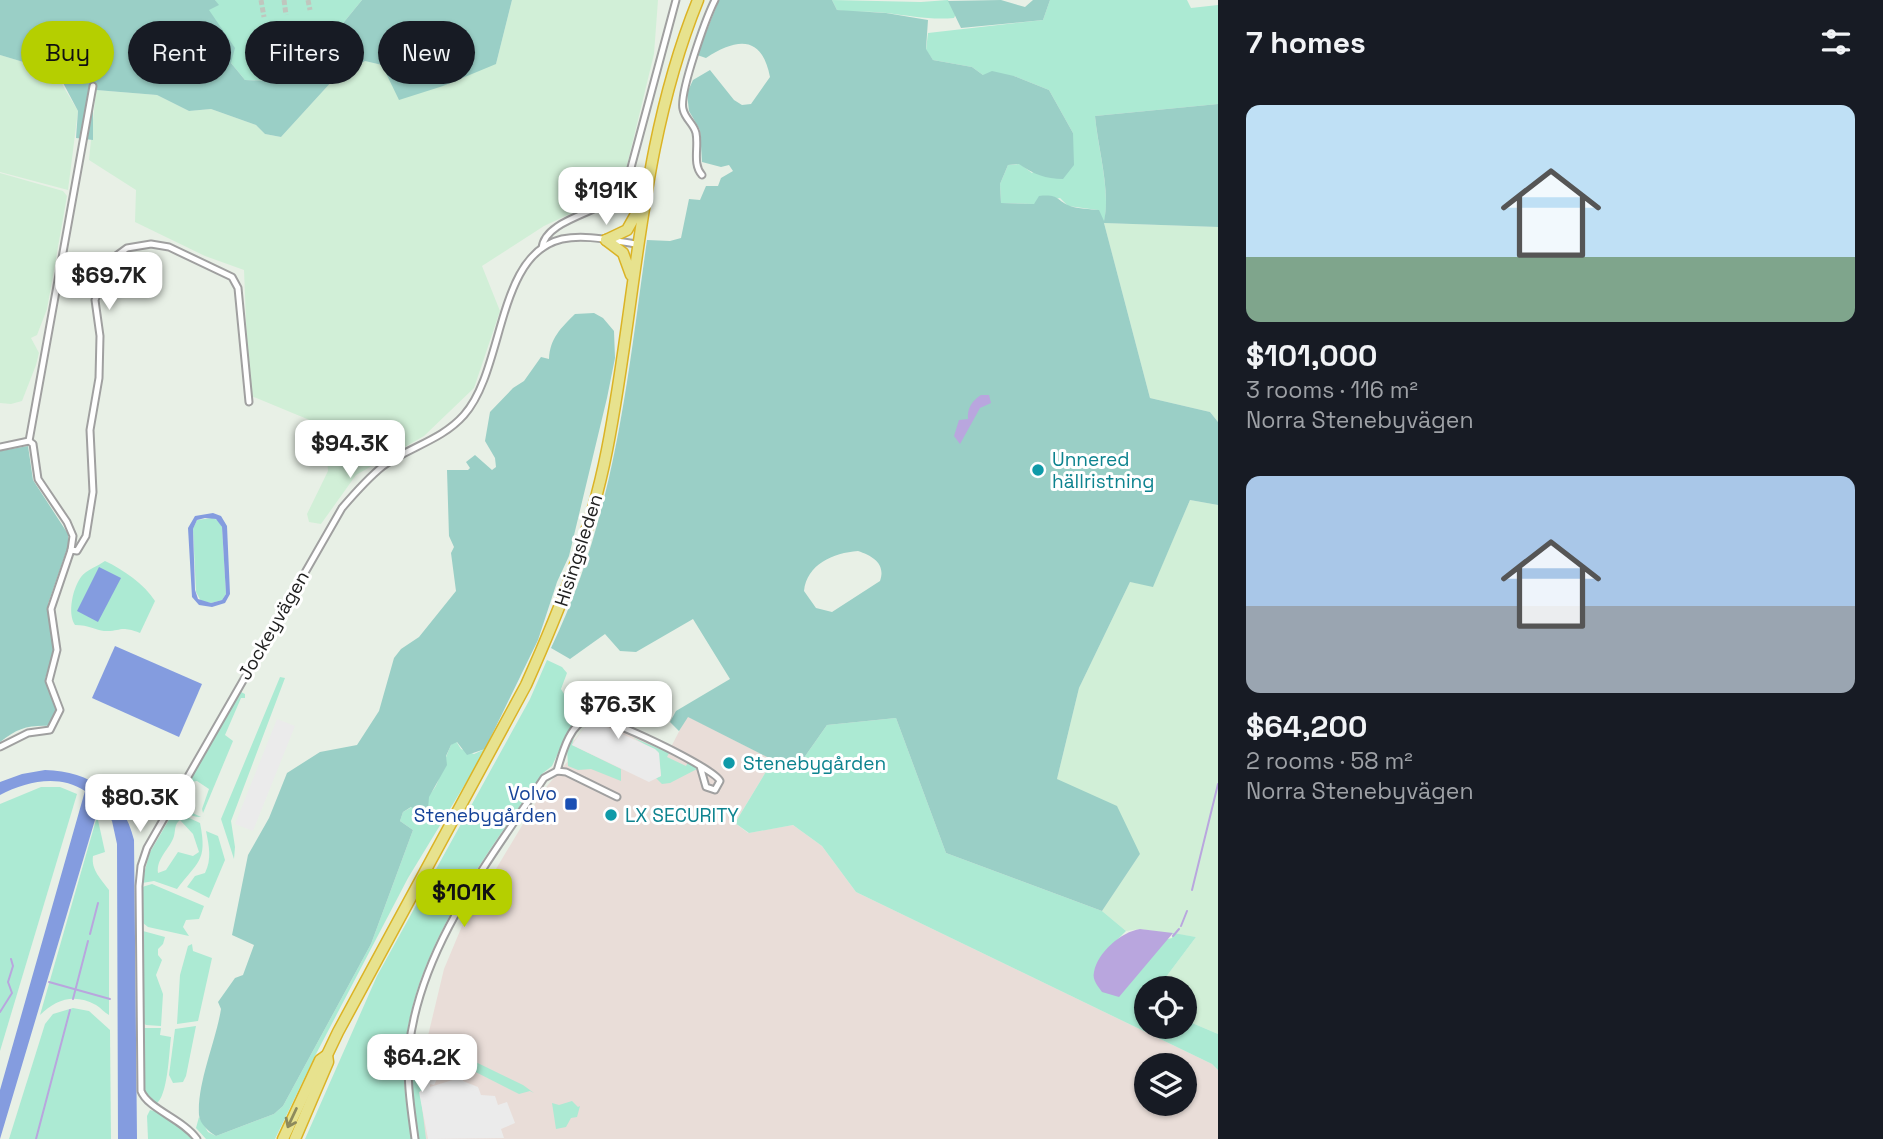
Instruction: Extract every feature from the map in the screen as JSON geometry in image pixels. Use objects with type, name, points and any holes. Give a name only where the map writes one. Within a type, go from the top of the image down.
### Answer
[{"type":"highway","name":"Hisingsleden","points":[[283,1139],[320,1060],[327,1055],[386,940],[516,705],[562,603],[587,529],[606,453],[618,390],[643,200],[662,110],[698,0]]},
{"type":"highway","points":[[632,279],[623,253],[606,240],[627,230],[643,200]]},
{"type":"highway","name":"Hisingsleden","points":[[295,1139],[328,1062],[327,1055]]},
{"type":"street","name":"Jockeyvägen","points":[[197,1139],[183,1124],[148,1103],[141,1091],[138,931],[139,883],[143,860],[157,828],[337,515],[382,467],[454,424],[479,395],[517,279],[527,262],[542,248],[547,233],[609,202],[625,190],[676,0]]},
{"type":"street","points":[[702,175],[696,163],[695,129],[684,114],[682,102],[702,31],[715,0]]},
{"type":"street","points":[[29,441],[93,86]]},
{"type":"street","points":[[542,248],[570,238],[637,244]]},
{"type":"street","points":[[71,551],[77,551],[86,536],[93,492],[91,415],[99,378],[100,357],[95,299],[103,276],[119,253],[135,245],[159,244],[232,277],[238,288],[249,402]]},
{"type":"street","points":[[0,447],[29,441]]},
{"type":"street","points":[[0,747],[28,733],[50,730],[55,725],[60,710],[49,681],[57,650],[51,609],[71,551],[71,530],[38,479],[35,447],[29,441]]},
{"type":"street","points":[[557,771],[570,738],[583,721],[593,718],[606,721],[700,766],[717,775],[720,781],[715,790],[706,787],[700,766]]},
{"type":"street","points":[[415,1139],[408,1066],[418,1001],[440,947],[490,857],[544,778],[557,771],[566,772],[617,797]]},
{"type":"shaded area","points":[[0,0],[215,0],[219,5],[209,10],[217,21],[128,21],[128,84],[231,84],[231,63],[245,80],[245,84],[329,84],[281,137],[265,134],[256,125],[211,109],[189,111],[157,95],[96,90],[93,140],[76,138],[78,111],[64,84],[114,84],[114,21],[21,21],[21,61],[0,55]]},
{"type":"shaded area","points":[[362,0],[512,0],[496,64],[475,73],[475,21],[378,21],[378,64],[365,61],[364,21],[345,21]]},
{"type":"shaded area","points":[[719,0],[832,0],[837,10],[886,13],[928,20],[926,49],[933,60],[972,67],[983,75],[992,71],[1014,76],[1049,90],[1073,133],[1074,165],[1063,179],[1040,175],[1019,164],[1008,165],[1000,184],[1001,203],[1034,204],[1039,196],[1051,196],[1073,207],[1099,210],[1104,221],[1105,183],[1095,116],[1218,104],[1218,227],[1104,223],[1150,398],[1210,412],[1218,422],[1218,505],[1190,500],[1153,587],[1130,582],[1079,688],[1057,779],[1117,806],[1140,854],[1102,911],[946,853],[896,718],[827,725],[801,762],[773,760],[688,717],[679,731],[670,722],[676,711],[730,679],[693,619],[636,652],[620,651],[605,634],[570,659],[551,648],[573,598],[590,548],[616,447],[647,240],[670,241],[681,238],[689,199],[700,200],[706,186],[718,186],[721,178],[733,171],[729,165],[721,167],[702,162],[700,130],[689,111],[687,93],[693,80],[710,70],[734,100],[742,105],[751,104],[770,77],[761,54],[747,44],[728,47],[706,58],[697,55]],"holes":[[[858,551],[880,565],[880,581],[832,612],[816,608],[804,591],[810,574],[831,557]]]},
{"type":"shaded area","points":[[1001,0],[1025,7],[1033,0],[1050,0],[1043,20],[961,28],[948,1]]},
{"type":"shaded area","points":[[231,42],[235,48],[231,63]]},
{"type":"shaded area","points":[[391,84],[448,84],[443,86],[399,100]]},
{"type":"shaded area","points":[[594,313],[603,318],[614,331],[615,358],[569,556],[557,582],[538,640],[485,749],[467,755],[457,742],[451,745],[446,756],[447,765],[429,797],[428,809],[420,811],[411,807],[403,812],[400,821],[413,830],[371,944],[283,1106],[274,1114],[216,1136],[207,1130],[201,1121],[199,1103],[221,1009],[218,1002],[235,978],[243,975],[254,945],[232,935],[248,855],[269,818],[287,773],[320,752],[357,745],[379,711],[394,658],[401,649],[419,637],[456,591],[451,553],[454,547],[449,536],[447,470],[468,470],[470,468],[466,462],[475,455],[492,470],[496,467],[495,458],[485,441],[490,412],[513,388],[524,381],[541,357],[549,359],[554,339],[575,314]]},
{"type":"shaded area","points":[[981,395],[989,395],[991,403],[980,408],[960,444],[954,436],[959,420],[968,419],[971,405]]},
{"type":"shaded area","points":[[28,446],[33,480],[68,534],[68,546],[48,604],[55,649],[45,679],[57,710],[51,726],[24,728],[0,742],[0,451]]},
{"type":"shaded area","points":[[213,513],[221,516],[227,526],[230,594],[225,603],[212,607],[199,605],[192,597],[188,528],[195,516]],"holes":[[[216,519],[222,527],[226,594],[222,600],[211,603],[198,599],[195,590],[193,529],[197,520]]]},
{"type":"shaded area","points":[[99,567],[121,578],[98,622],[77,611]]},
{"type":"shaded area","points":[[115,646],[202,684],[179,737],[92,698]]},
{"type":"shaded area","points":[[597,714],[671,747],[687,716],[773,760],[735,823],[748,833],[793,825],[822,846],[856,892],[1134,1026],[1134,1039],[1160,1039],[1189,1053],[1134,1053],[1134,1116],[1197,1116],[1197,1057],[1212,1064],[1218,1070],[1218,1139],[421,1139],[415,1090],[444,969],[462,926],[542,792],[569,760],[570,745]]},
{"type":"shaded area","points":[[277,719],[295,726],[253,831],[235,824]]},
{"type":"shaded area","points":[[596,722],[655,749],[659,753],[661,776],[649,782],[572,745],[584,728]]},
{"type":"shaded area","points":[[45,770],[77,775],[103,788],[122,810],[134,840],[137,1139],[118,1139],[117,844],[112,821],[100,803],[0,1139],[0,1090],[85,791],[65,782],[43,781],[0,795],[0,782]]},
{"type":"shaded area","points":[[1140,929],[1173,933],[1119,997],[1102,992],[1094,975],[1100,957],[1111,944]]},
{"type":"shaded area","points":[[431,1061],[443,1067],[434,1085],[430,1084],[430,1087],[462,1077],[463,1081],[478,1087],[481,1095],[495,1096],[498,1105],[507,1102],[515,1123],[501,1129],[504,1138],[428,1139],[419,1092],[424,1090],[425,1081],[421,1079]]},
{"type":"green space","points":[[215,0],[362,0],[345,21],[245,21],[245,80],[231,63],[231,21],[213,21],[208,9],[218,5]]},
{"type":"green space","points":[[512,0],[658,0],[654,54],[621,190],[544,226],[482,266],[500,311],[474,388],[424,436],[356,475],[321,524],[309,522],[307,514],[328,471],[324,426],[249,395],[244,270],[205,256],[135,222],[136,190],[89,160],[96,90],[157,95],[189,111],[211,109],[256,125],[265,134],[281,137],[329,84],[364,84],[365,61],[378,64],[378,84],[475,84],[475,64],[496,64]]},
{"type":"green space","points":[[832,0],[948,0],[956,14],[954,18],[937,18],[843,11],[837,10]]},
{"type":"green space","points":[[1050,0],[1187,0],[1191,8],[1218,5],[1218,104],[1095,116],[1105,184],[1104,223],[1098,210],[1068,206],[1060,198],[1034,204],[1001,203],[1000,184],[1008,165],[1020,164],[1032,173],[1073,133],[1049,90],[1014,76],[983,75],[972,67],[933,60],[926,50],[928,33],[1043,20]]},
{"type":"green space","points":[[0,55],[21,61],[21,84],[62,84],[78,111],[68,190],[0,172]]},
{"type":"green space","points":[[0,173],[63,191],[67,196],[47,309],[37,335],[31,338],[39,353],[36,365],[22,401],[11,404],[0,403]]},
{"type":"green space","points":[[1104,223],[1218,227],[1218,422],[1210,412],[1150,398]]},
{"type":"green space","points":[[1190,500],[1218,505],[1218,1034],[1197,1025],[1197,976],[1167,976],[1196,937],[1140,929],[1126,931],[1102,911],[1140,854],[1057,779],[1079,688],[1130,582],[1153,586]]},
{"type":"green space","points":[[197,520],[218,520],[222,527],[226,594],[222,600],[211,603],[201,601],[196,592],[193,529]]},
{"type":"green space","points":[[105,561],[133,578],[155,601],[140,633],[124,629],[104,631],[75,625],[71,607],[78,582],[86,572]]},
{"type":"green space","points":[[547,660],[562,667],[567,673],[561,689],[569,702],[585,712],[566,736],[552,766],[543,773],[471,880],[430,956],[415,997],[406,1038],[404,1080],[412,1139],[305,1139],[377,976],[530,699]]},
{"type":"green space","points":[[280,677],[285,678],[231,821],[234,859],[221,819]]},
{"type":"green space","points":[[239,691],[245,694],[245,698],[241,698],[225,735],[233,741],[203,813],[209,789],[197,781],[190,782],[179,801],[180,807],[201,817],[190,815],[183,811],[176,803]]},
{"type":"green space","points":[[896,718],[946,853],[1102,911],[1126,931],[1103,954],[1172,938],[1173,933],[1196,937],[1167,976],[1134,976],[1134,1026],[856,892],[822,846],[793,825],[749,833],[735,823],[773,760],[801,762],[827,725]]},
{"type":"green space","points":[[632,737],[669,753],[667,757],[686,766],[688,762],[697,769],[670,783],[662,784],[656,778],[661,776],[658,752]]},
{"type":"green space","points":[[574,738],[572,745],[621,769],[621,781],[591,769],[578,770],[568,766],[567,747]]},
{"type":"green space","points":[[456,741],[461,749],[474,754],[485,749],[484,753],[408,878],[275,1139],[206,1139],[196,1128],[199,1117],[208,1132],[216,1136],[274,1114],[283,1106],[371,944],[413,830],[400,821],[403,812],[432,791],[451,745]]},
{"type":"green space","points":[[41,787],[60,787],[77,794],[0,1051],[0,804]]},
{"type":"green space","points":[[174,811],[200,823],[202,854],[177,889],[154,881],[142,883],[149,854]],"holes":[[[180,820],[193,834],[199,852],[193,856],[178,852],[166,870],[158,873],[159,863],[172,841],[178,822]]]},
{"type":"green space","points":[[96,820],[105,852],[93,856],[94,866],[109,890],[109,1015],[88,1001],[73,999],[59,1002],[40,1015]]},
{"type":"green space","points":[[206,831],[218,836],[225,860],[209,898],[187,887],[195,876],[205,873],[209,863]]},
{"type":"green space","points":[[152,884],[204,906],[199,919],[186,920],[183,927],[189,936],[148,927],[143,923],[142,887]]},
{"type":"green space","points":[[143,931],[165,937],[158,949],[162,960],[156,975],[163,994],[161,1026],[146,1025],[142,1022]]},
{"type":"green space","points":[[192,944],[193,951],[212,958],[198,1021],[177,1024],[180,975],[188,946]]},
{"type":"green space","points":[[73,1008],[89,1011],[110,1030],[111,1139],[9,1139],[45,1024],[53,1014]]},
{"type":"green space","points":[[1197,1025],[1218,1034],[1218,1070],[1197,1057],[1197,1053],[1189,1053],[1160,1039],[1197,1039]]},
{"type":"green space","points":[[196,1026],[186,1076],[183,1082],[173,1083],[169,1075],[175,1029]]},
{"type":"green space","points":[[143,1028],[161,1028],[160,1035],[171,1037],[163,1092],[156,1104],[152,1103],[143,1091]]},
{"type":"green space","points":[[453,1051],[534,1093],[530,1091],[519,1094],[454,1061],[451,1057]]},
{"type":"green space","points":[[420,1057],[433,1059],[422,1079],[425,1081],[424,1090],[420,1091],[426,1139],[418,1139],[411,1080],[413,1062]]},
{"type":"green space","points":[[572,1101],[580,1106],[577,1117],[571,1118],[566,1127],[556,1129],[552,1103],[559,1105]]},
{"type":"green space","points":[[150,1110],[174,1121],[193,1139],[148,1139],[147,1116]]},
{"type":"waterway","points":[[1192,890],[1218,784]]},
{"type":"waterway","points":[[90,934],[98,903]]},
{"type":"waterway","points":[[1181,926],[1187,911]]},
{"type":"waterway","points":[[1173,936],[1179,929]]},
{"type":"waterway","points":[[73,999],[88,941]]},
{"type":"waterway","points":[[0,1012],[12,993],[8,982],[13,966],[11,959]]},
{"type":"waterway","points":[[49,982],[110,999]]},
{"type":"waterway","points":[[36,1139],[70,1010]]},
{"type":"tunnel","points":[[261,0],[264,17]]},
{"type":"tunnel","points":[[284,0],[286,15]]},
{"type":"tunnel","points":[[308,0],[310,10]]},
{"type":"place","name":"Unnered hällristning","points":[[1038,470]]},
{"type":"place","name":"Stenebygården","points":[[729,763]]},
{"type":"place","name":"Volvo Stenebygården","points":[[571,804]]},
{"type":"place","name":"LX SECURITY","points":[[611,815]]}]
